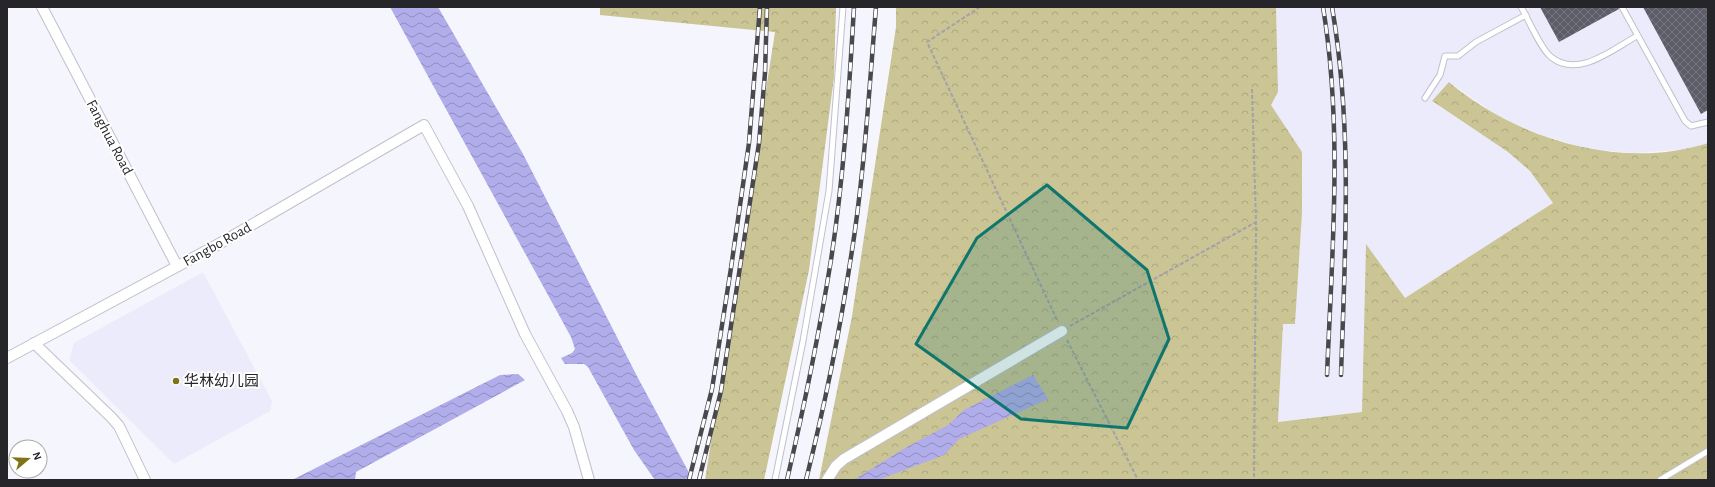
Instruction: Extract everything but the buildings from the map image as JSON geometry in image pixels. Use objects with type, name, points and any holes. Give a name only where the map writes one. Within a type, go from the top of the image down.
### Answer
[{"type":"street","name":"Fanghua Road","points":[[42,7],[177,266]]},
{"type":"street","name":"Fangbo Road","points":[[7,358],[261,220],[424,125],[468,206],[525,334],[567,411],[574,427],[590,480]]},
{"type":"street","points":[[828,480],[836,466],[844,459],[1062,331]]},
{"type":"street","points":[[34,343],[111,416],[119,426],[145,480]]},
{"type":"lane","points":[[775,480],[803,340],[829,191],[843,7]]},
{"type":"lane","points":[[1521,7],[1550,57],[1566,66],[1584,64],[1637,36]]},
{"type":"lane","points":[[1622,7],[1685,121],[1691,126],[1708,122]]},
{"type":"lane","points":[[1425,98],[1440,75],[1445,56],[1458,56],[1476,42],[1526,15]]},
{"type":"lane","points":[[1660,480],[1708,451]]},
{"type":"path","points":[[980,7],[926,42],[1062,331],[1138,480]]},
{"type":"path","points":[[1252,89],[1256,222],[1254,480]]},
{"type":"path","points":[[1062,331],[1256,222]]},
{"type":"highlighted area","points":[[1047,185],[1147,270],[1169,339],[1127,428],[1021,419],[916,344],[977,238]]},
{"type":"shaded area","points":[[1276,7],[1708,7],[1708,143],[1690,149],[1634,153],[1588,149],[1542,135],[1499,117],[1449,82],[1432,102],[1508,152],[1530,171],[1553,203],[1405,298],[1366,244],[1362,412],[1278,422],[1283,324],[1295,324],[1302,213],[1302,152],[1270,105],[1278,92]]},
{"type":"shaded area","name":"华林幼儿园","points":[[203,272],[272,401],[270,411],[174,464],[69,360],[74,343]]},
{"type":"green space","points":[[600,7],[836,7],[834,77],[809,270],[764,480],[705,480],[775,32],[600,15]]},
{"type":"green space","points":[[896,7],[1276,7],[1278,92],[1271,105],[1302,152],[1302,213],[1295,324],[1283,324],[1278,422],[1362,412],[1366,244],[1405,298],[1553,203],[1530,171],[1508,152],[1432,101],[1449,82],[1476,102],[1506,120],[1538,134],[1571,144],[1606,151],[1641,153],[1675,151],[1708,143],[1708,480],[819,480],[852,316],[896,27]]},
{"type":"water","points":[[390,7],[438,7],[523,154],[638,378],[693,480],[655,480],[634,450],[588,367],[584,364],[565,364],[561,358],[572,353],[575,349],[571,337]]},
{"type":"water","points":[[518,374],[525,380],[356,472],[355,480],[292,480],[500,375]]},
{"type":"water","points":[[1033,375],[1048,399],[959,439],[944,455],[878,480],[855,479],[905,448],[948,425],[964,410]]},
{"type":"railway","points":[[689,480],[712,389],[731,268],[749,143],[760,7]]},
{"type":"railway","points":[[699,480],[721,391],[759,143],[765,73],[767,7]]},
{"type":"railway","points":[[787,480],[816,343],[836,228],[846,134],[854,7]]},
{"type":"railway","points":[[806,480],[836,345],[855,231],[866,135],[876,7]]},
{"type":"railway","points":[[1323,7],[1333,98],[1334,144],[1333,237],[1327,375]]},
{"type":"railway","points":[[1332,7],[1339,53],[1345,145],[1346,191],[1341,375]]},
{"type":"place","name":"华林幼儿园","points":[[176,381]]}]
